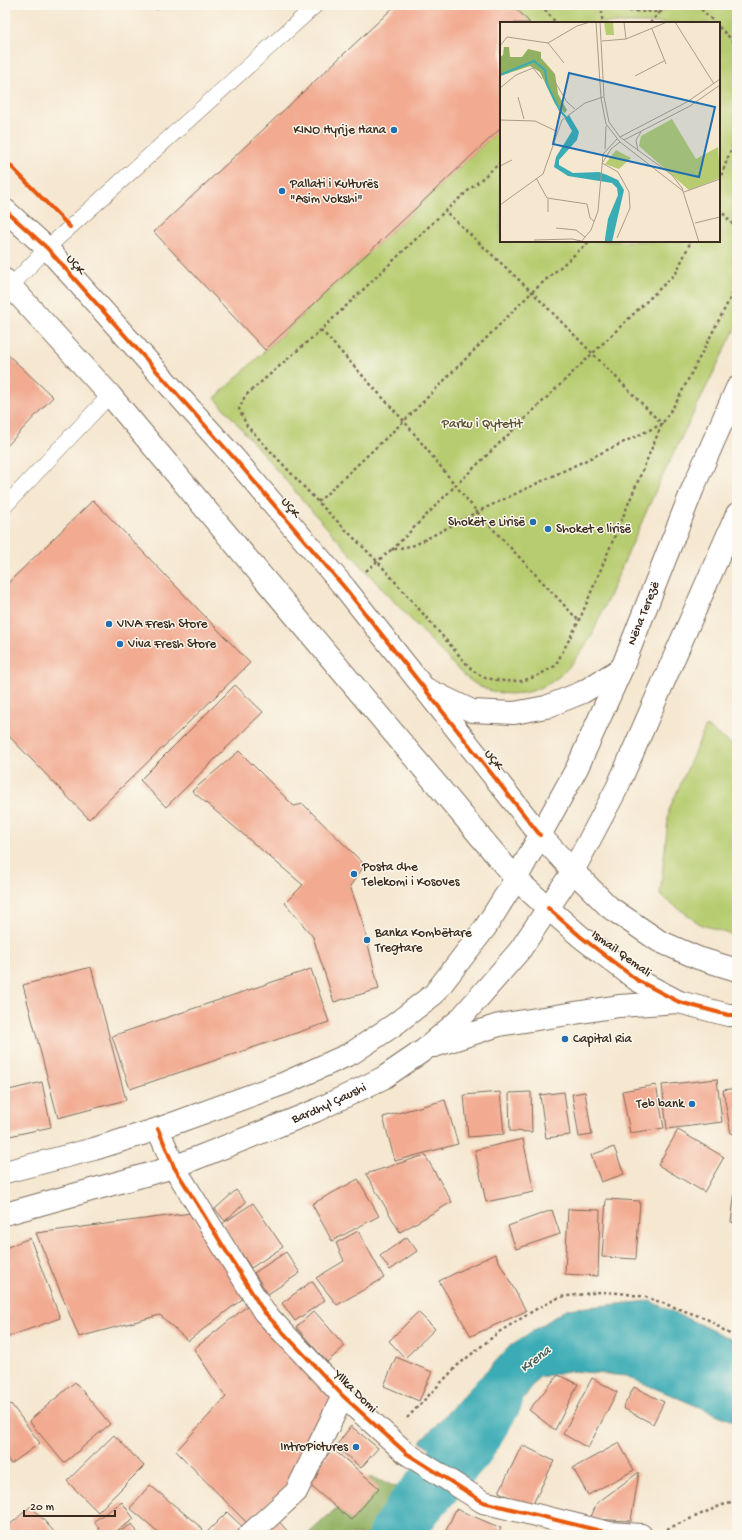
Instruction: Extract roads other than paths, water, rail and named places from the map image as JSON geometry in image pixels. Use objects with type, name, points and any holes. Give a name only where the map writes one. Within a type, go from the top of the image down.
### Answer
[{"type":"street","name":"UÇK","points":[[5,210],[47,248],[235,459],[345,588],[540,835],[573,871]]},
{"type":"street","points":[[8,283],[110,395],[516,879]]},
{"type":"street","name":"Nëna Terezë","points":[[540,835],[577,768],[622,668],[693,488],[737,388]]},
{"type":"street","points":[[737,514],[617,788],[573,871],[610,907],[659,941],[698,958],[737,970]]},
{"type":"street","points":[[422,686],[472,710],[514,714],[546,707],[583,692],[622,668]]},
{"type":"street","points":[[5,1172],[94,1150],[158,1129],[285,1083],[352,1053],[394,1026],[434,994],[485,928],[516,879],[540,835]]},
{"type":"street","name":"Bardhyl Çaushi","points":[[5,1214],[174,1166],[315,1111],[383,1078],[424,1050],[460,1019],[520,950],[573,871]]},
{"type":"street","name":"Ismail Qemali","points":[[516,879],[581,937],[637,980],[679,1002],[728,1015],[737,1015]]},
{"type":"street","points":[[424,1050],[499,1025],[619,1006],[679,1002]]},
{"type":"street","name":"Yllka Domi","points":[[158,1129],[174,1166],[264,1312],[344,1396],[406,1453],[482,1502],[609,1534],[651,1534]]},
{"type":"street","name":"Yllka Domi","points":[[249,1535],[296,1492],[344,1396]]},
{"type":"lane","points":[[8,283],[316,5]]},
{"type":"lane","points":[[5,506],[110,395]]},
{"type":"water","points":[[650,1301],[737,1342],[737,1423],[626,1376],[574,1371],[539,1377],[471,1470],[420,1442],[511,1345],[567,1309]]},
{"type":"waterway","name":"Krena","points":[[395,1535],[416,1505],[468,1446],[496,1399]]},
{"type":"place","name":"KINO Hyrije Hana","points":[[394,130]]},
{"type":"place","name":"Pallati i Kulturës \"Asim Vokshi\"","points":[[282,191]]},
{"type":"place","name":"Shokët e Lirisë","points":[[533,522]]},
{"type":"place","name":"Shoket e lirisë","points":[[548,529]]},
{"type":"place","name":"VIVA Fresh Store","points":[[109,624]]},
{"type":"place","name":"Viva Fresh Store","points":[[120,644]]},
{"type":"place","name":"Posta dhe Telekomi i Kosoves","points":[[354,874]]},
{"type":"place","name":"Banka Kombëtare Tregtare","points":[[367,940]]},
{"type":"place","name":"Capital Ria","points":[[565,1039]]},
{"type":"place","name":"Teb bank","points":[[692,1104]]},
{"type":"place","name":"IntroPictures","points":[[356,1447]]},
{"type":"park label","name":"Parku i Qytetit","points":[[482,424]]}]
